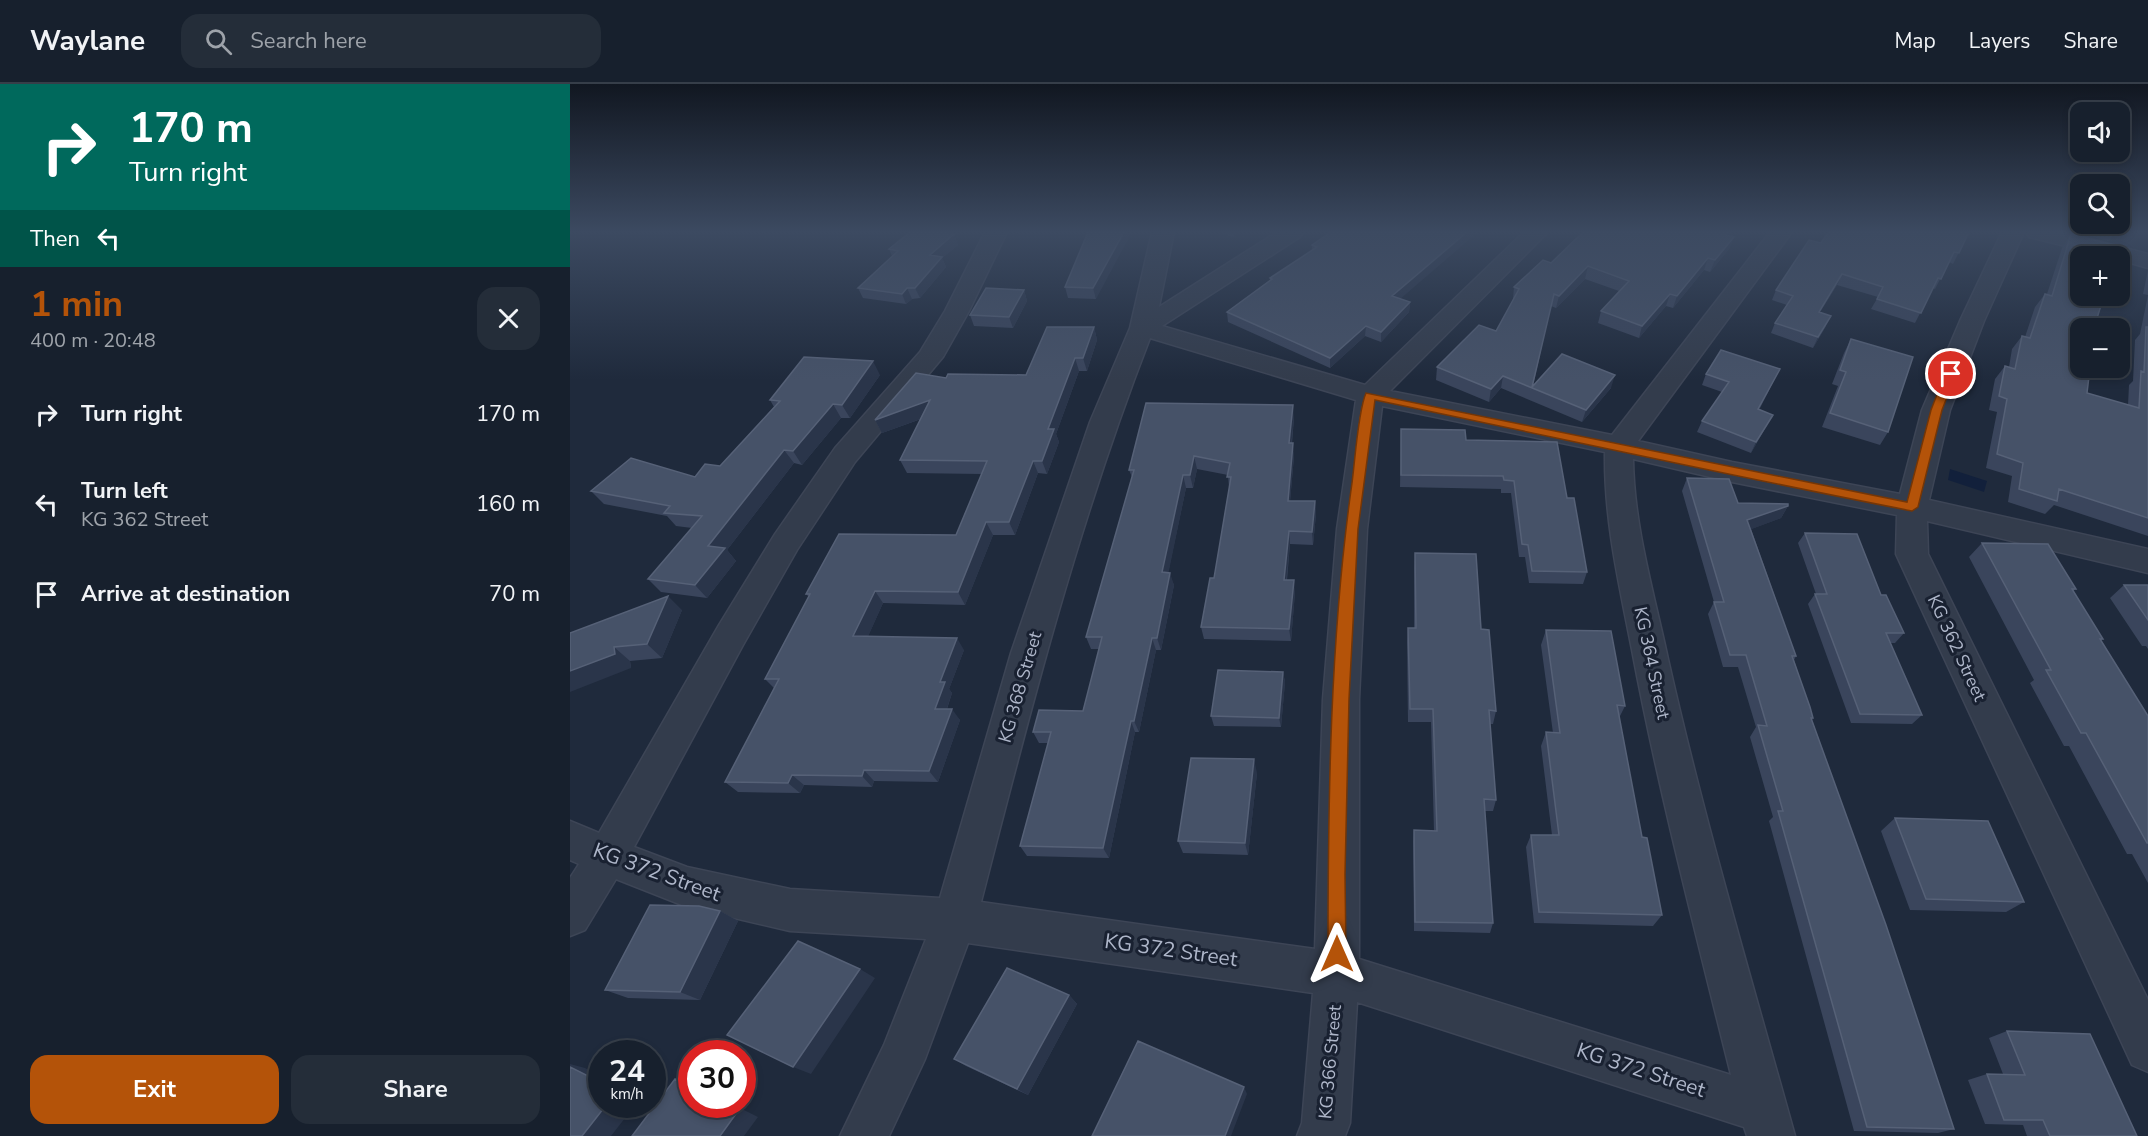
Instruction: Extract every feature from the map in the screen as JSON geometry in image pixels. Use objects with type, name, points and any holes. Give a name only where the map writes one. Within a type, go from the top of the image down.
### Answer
[{"type":"street","points":[[570,915],[609,857],[724,644],[785,543],[825,482],[867,428],[909,385],[930,357],[952,321],[972,281]]},
{"type":"street","name":"KG 368 Street","points":[[864,1136],[902,1059],[955,920],[1032,642],[1104,422],[1142,328],[1152,281]]},
{"type":"street","points":[[1142,328],[1215,281]]},
{"type":"street","points":[[1370,396],[1487,281]]},
{"type":"street","points":[[1619,446],[1744,281]]},
{"type":"street","name":"KG 362 Street","points":[[1990,281],[1936,410],[1912,507],[1912,554],[2148,1049]]},
{"type":"street","points":[[1142,328],[1370,396],[1619,446],[1732,472],[1912,507],[2148,561]]},
{"type":"street","name":"KG 366 Street","points":[[1321,1136],[1326,1123],[1337,974],[1342,687],[1352,529],[1370,396]]},
{"type":"street","name":"KG 364 Street","points":[[1619,446],[1619,494],[1625,533],[1672,761],[1768,1122]]},
{"type":"street","name":"KG 372 Street","points":[[570,840],[687,887],[790,910],[955,920],[1337,974],[1768,1122]]},
{"type":"water","points":[[1950,469],[1987,481],[1984,492],[1948,480]]},
{"type":"building","points":[[865,281],[921,281],[915,288],[907,288],[902,294],[858,288]]},
{"type":"building","points":[[1067,281],[1097,281],[1093,288],[1065,287]]},
{"type":"building","points":[[1269,281],[1409,281],[1392,296],[1410,302],[1381,332],[1366,326],[1330,358],[1227,312]]},
{"type":"building","points":[[1520,281],[1573,281],[1559,296],[1554,294],[1532,387],[1562,354],[1615,375],[1586,410],[1503,376],[1491,389],[1437,367],[1479,325],[1496,331],[1519,289],[1514,287]]},
{"type":"building","points":[[1629,281],[1689,281],[1677,296],[1670,294],[1642,326],[1601,311]]},
{"type":"building","points":[[1782,281],[1838,281],[1819,312],[1831,316],[1818,337],[1775,323],[1793,296],[1776,290]]},
{"type":"building","points":[[1864,281],[1936,281],[1921,313],[1877,299],[1883,287]]},
{"type":"building","points":[[2057,281],[2070,281],[2070,306],[2101,306],[2097,318],[2070,318],[2070,378],[2089,378],[2087,393],[2139,408],[2141,371],[2144,372],[2146,327],[2148,327],[2148,518],[2059,489],[2057,501],[2019,489],[2023,463],[1997,454],[2007,399],[1999,396],[2005,366],[2015,369],[2022,336],[2030,338],[2045,294],[2052,296]]},
{"type":"building","points":[[986,288],[1024,290],[1009,317],[970,315]]},
{"type":"building","points":[[1047,327],[1094,327],[1083,358],[1075,358],[1048,429],[1054,429],[1042,461],[1033,461],[1009,522],[986,522],[958,592],[875,591],[853,636],[957,638],[940,682],[945,682],[935,709],[952,709],[929,771],[864,770],[862,776],[792,775],[788,783],[725,782],[779,679],[765,679],[810,594],[806,594],[839,534],[956,535],[987,461],[900,460],[930,400],[875,420],[916,373],[946,378],[948,374],[1026,375]]},
{"type":"building","points":[[1851,339],[1913,357],[1888,432],[1830,413],[1846,372],[1840,370]]},
{"type":"building","points":[[1721,350],[1780,369],[1758,409],[1773,415],[1756,442],[1702,421],[1729,382],[1706,374]]},
{"type":"building","points":[[804,357],[873,361],[842,405],[833,404],[793,451],[784,450],[708,546],[725,548],[695,585],[648,579],[702,516],[664,513],[670,506],[591,491],[631,458],[695,477],[705,464],[720,466],[780,401],[770,400]]},
{"type":"building","points":[[1146,403],[1293,405],[1289,443],[1293,443],[1288,501],[1315,501],[1312,532],[1289,531],[1284,580],[1294,580],[1289,629],[1201,627],[1210,578],[1214,578],[1231,477],[1227,477],[1230,463],[1194,456],[1190,475],[1183,475],[1162,572],[1170,573],[1157,638],[1152,638],[1103,848],[1020,846],[1051,732],[1033,732],[1039,710],[1083,711],[1102,637],[1086,637],[1134,470],[1129,470]]},
{"type":"building","points":[[1401,429],[1465,430],[1466,440],[1557,442],[1567,498],[1574,498],[1587,572],[1532,571],[1528,545],[1522,544],[1514,481],[1504,480],[1503,476],[1401,475]]},
{"type":"building","points":[[1687,478],[1729,479],[1738,503],[1788,504],[1788,506],[1747,520],[1796,656],[1792,656],[1810,707],[1813,718],[1811,718],[1886,925],[1954,1129],[1867,1127],[1778,811],[1783,811],[1758,725],[1767,726],[1746,655],[1730,655],[1714,602],[1724,602]]},
{"type":"building","points":[[1805,533],[1857,534],[1881,595],[1886,595],[1904,633],[1886,633],[1922,715],[1860,714],[1815,594],[1827,594]]},
{"type":"building","points":[[1982,543],[2048,544],[2103,639],[2100,639],[2148,716],[2148,843],[2086,733],[2081,733],[2046,670],[2051,670]]},
{"type":"building","points":[[1415,553],[1476,554],[1481,629],[1489,630],[1496,711],[1489,710],[1496,800],[1484,799],[1493,923],[1415,922],[1414,830],[1437,831],[1433,709],[1410,709],[1408,628],[1416,628]]},
{"type":"building","points":[[2124,585],[2148,585],[2148,620]]},
{"type":"building","points":[[668,596],[647,644],[614,647],[615,654],[570,671],[570,633]]},
{"type":"building","points":[[1546,630],[1611,631],[1625,706],[1617,705],[1642,837],[1647,838],[1662,915],[1539,912],[1531,835],[1559,835],[1546,732],[1560,733]]},
{"type":"building","points":[[1218,670],[1283,672],[1279,718],[1211,716]]},
{"type":"building","points":[[1191,758],[1254,759],[1245,843],[1178,841]]},
{"type":"building","points":[[1895,818],[1988,821],[2024,902],[1926,899]]},
{"type":"building","points":[[650,905],[699,906],[720,911],[680,992],[605,990]]},
{"type":"building","points":[[798,941],[860,969],[793,1067],[756,1049],[756,1040],[737,1040],[727,1035]]},
{"type":"building","points":[[1007,968],[1069,995],[1017,1089],[954,1059]]},
{"type":"building","points":[[2007,1031],[2090,1034],[2137,1136],[2050,1136],[2043,1120],[2004,1120],[1987,1074],[2025,1075]]},
{"type":"building","points":[[1138,1041],[1244,1087],[1225,1136],[1092,1136]]},
{"type":"building","points":[[570,1067],[588,1076],[588,1118],[596,1118],[582,1136],[570,1136]]},
{"type":"building","points":[[675,1079],[678,1081],[678,1118],[733,1118],[720,1136],[632,1136],[646,1118],[666,1118],[666,1091]]},
{"type":"route","points":[[1337,954],[1341,699],[1352,529],[1370,396],[1619,446],[1732,472],[1912,507],[1936,410],[1951,374]]}]
